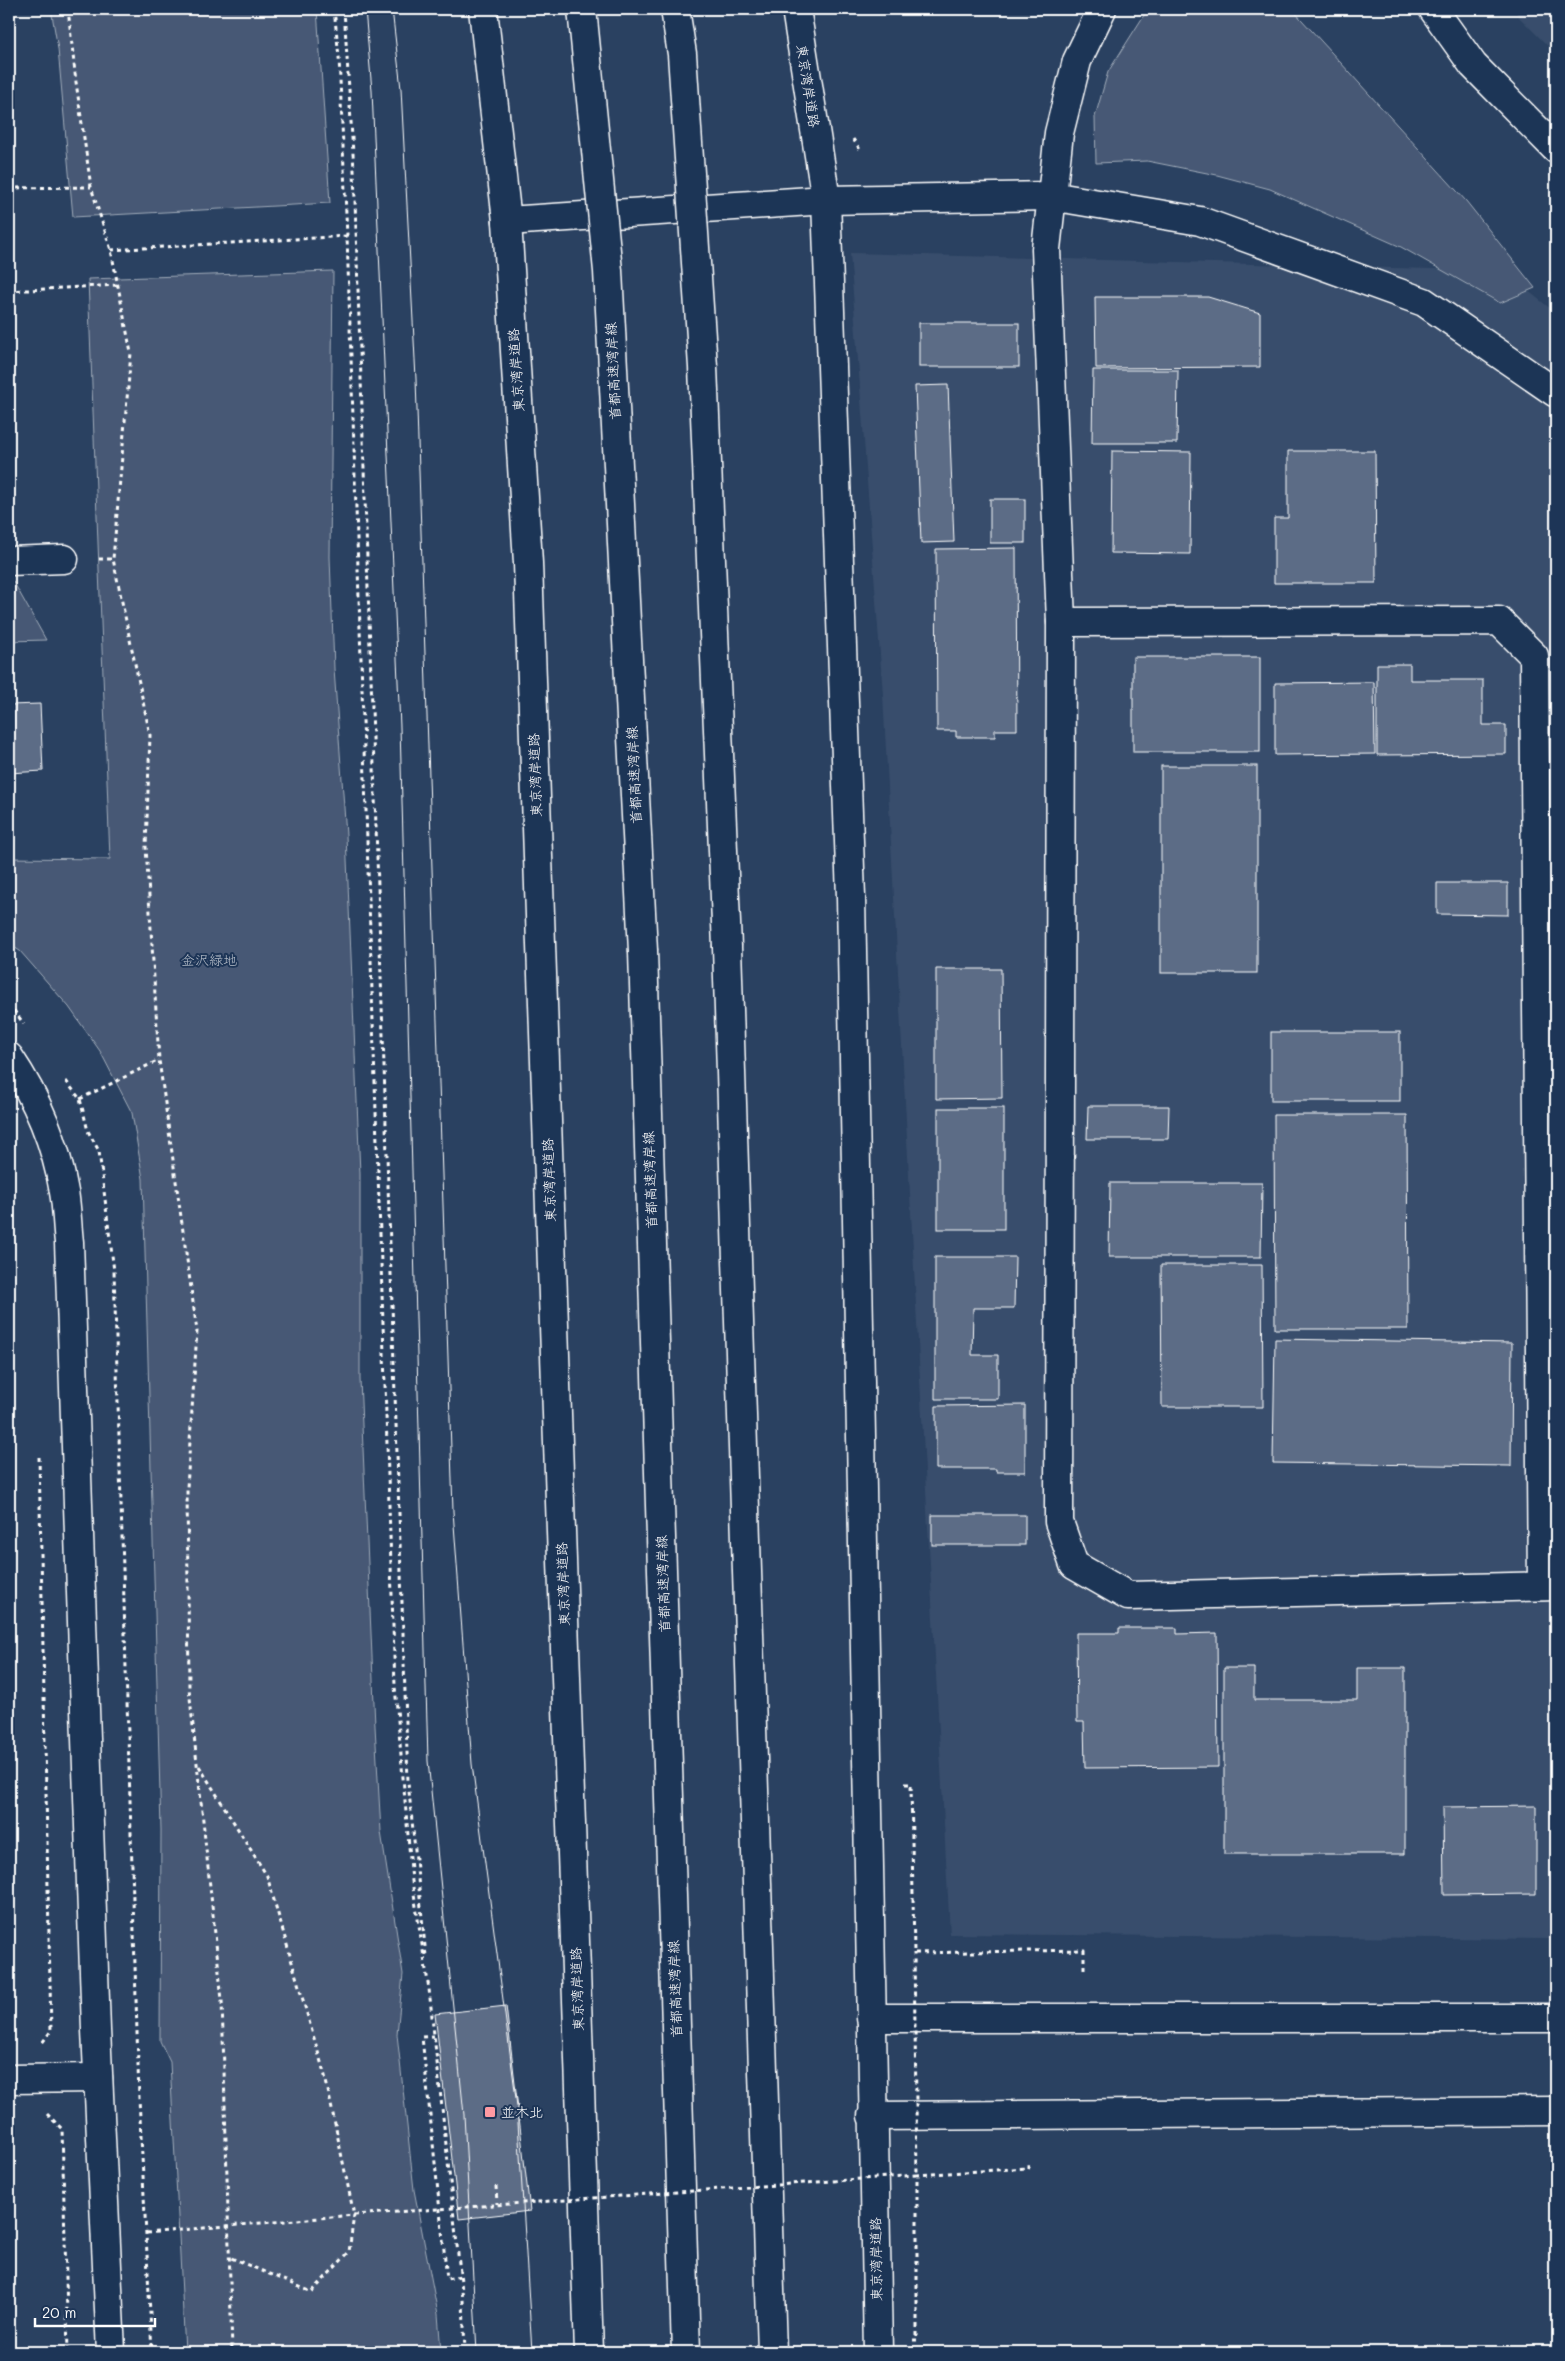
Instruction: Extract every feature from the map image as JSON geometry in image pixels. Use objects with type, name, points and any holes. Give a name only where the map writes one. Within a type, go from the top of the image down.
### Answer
[{"type":"main road","name":"東京湾岸道路","points":[[483,9],[507,220],[528,563],[589,2352]]},
{"type":"main road","name":"首都高速湾岸線","points":[[582,9],[608,271],[643,951],[686,2352]]},
{"type":"main road","points":[[675,9],[682,64],[703,367],[727,947],[772,2352]]},
{"type":"main road","name":"東京湾岸道路","points":[[796,9],[826,200],[852,907],[872,2116],[878,2352]]},
{"type":"main road","points":[[1061,622],[1499,621],[1534,656],[1549,1586],[1128,1596],[1074,1565],[1060,1522],[1061,622],[1046,248],[1060,132],[1077,60],[1102,9]]},
{"type":"main road","points":[[1433,9],[1473,65],[1556,149]]},
{"type":"main road","points":[[507,220],[826,200],[1051,196],[1200,221],[1424,302],[1556,394]]},
{"type":"main road","points":[[9,561],[64,559]]},
{"type":"main road","points":[[9,1057],[28,1085],[48,1131],[64,1191],[67,1217],[98,2078],[111,2352]]},
{"type":"main road","points":[[871,2018],[1556,2018]]},
{"type":"main road","points":[[9,2079],[98,2078]]},
{"type":"main road","points":[[872,2116],[1556,2111]]},
{"type":"path","points":[[68,9],[91,187],[111,250],[131,353],[113,559],[150,735],[146,847],[159,1060],[196,1331],[187,1488],[190,1688],[222,2000],[232,2352]]},
{"type":"path","points":[[334,9],[347,236],[395,1686],[412,1881],[429,1989]]},
{"type":"path","points":[[344,9],[355,180],[408,1782],[460,2276],[465,2352]]},
{"type":"path","points":[[9,188],[91,187]]},
{"type":"path","points":[[111,250],[347,236]]},
{"type":"path","points":[[9,291],[117,284]]},
{"type":"path","points":[[80,1099],[159,1060]]},
{"type":"path","points":[[38,2048],[51,2031],[39,1450]]},
{"type":"path","points":[[197,1763],[267,1876],[325,2076],[354,2215],[350,2252],[312,2292],[229,2257]]},
{"type":"path","points":[[905,1784],[912,1784],[918,2175],[917,2340]]},
{"type":"path","points":[[914,1953],[1084,1950],[1084,1970]]},
{"type":"path","points":[[434,2036],[422,2037],[438,2208],[447,2279],[460,2276]]},
{"type":"path","points":[[45,2112],[62,2129],[68,2352]]},
{"type":"path","points":[[146,2233],[438,2208],[1028,2168],[1028,2162]]},
{"type":"path","points":[[496,2186],[497,2204]]},
{"type":"shaded area","points":[[1514,9],[1556,9],[1556,54],[1520,18]]},
{"type":"shaded area","points":[[850,253],[1503,271],[1556,313],[1556,1939],[950,1934],[883,694]]},
{"type":"green space","points":[[51,9],[317,9],[330,203],[73,217],[58,49]]},
{"type":"green space","points":[[1148,9],[1292,9],[1466,201],[1535,288],[1500,303],[1401,247],[1270,189],[1217,175],[1147,161],[1096,163],[1095,117],[1108,72]]},
{"type":"green space","name":"金沢緑地","points":[[333,271],[330,557],[334,669],[346,835],[360,1174],[360,1379],[375,1726],[381,1832],[403,1974],[397,2034],[414,2190],[438,2314],[441,2352],[185,2352],[170,2062],[160,2041],[161,1830],[143,1179],[132,1113],[100,1051],[69,1007],[20,951],[9,944],[9,858],[110,859],[88,279]]},
{"type":"green space","points":[[9,581],[13,581],[46,640],[9,641]]},
{"type":"building","points":[[1095,297],[1208,297],[1260,313],[1260,367],[1096,368]]},
{"type":"building","points":[[919,323],[1019,323],[1019,367],[919,367]]},
{"type":"building","points":[[1093,370],[1178,370],[1177,443],[1092,443]]},
{"type":"building","points":[[948,385],[954,542],[921,543],[915,386]]},
{"type":"building","points":[[1112,451],[1191,452],[1190,554],[1111,553]]},
{"type":"building","points":[[1288,451],[1375,451],[1376,583],[1274,583],[1274,518],[1288,518]]},
{"type":"building","points":[[990,499],[1025,499],[1025,543],[990,543]]},
{"type":"building","points":[[1016,548],[1017,730],[995,730],[995,737],[956,737],[956,731],[937,731],[936,549]]},
{"type":"building","points":[[1133,657],[1260,657],[1260,752],[1133,752]]},
{"type":"building","points":[[1377,664],[1410,664],[1410,680],[1483,680],[1483,725],[1506,725],[1506,754],[1377,755]]},
{"type":"building","points":[[1374,682],[1375,754],[1275,755],[1275,683]]},
{"type":"building","points":[[40,704],[43,771],[9,773],[9,705]]},
{"type":"building","points":[[1161,766],[1257,766],[1257,973],[1161,973]]},
{"type":"building","points":[[1437,883],[1508,883],[1508,915],[1437,914]]},
{"type":"building","points":[[936,969],[1001,969],[1002,1098],[936,1099]]},
{"type":"building","points":[[1271,1032],[1400,1032],[1400,1101],[1271,1101]]},
{"type":"building","points":[[1088,1106],[1169,1106],[1168,1139],[1087,1139]]},
{"type":"building","points":[[938,1108],[1004,1108],[1004,1229],[938,1229]]},
{"type":"building","points":[[1274,1115],[1407,1115],[1408,1329],[1275,1329]]},
{"type":"building","points":[[1110,1183],[1262,1183],[1261,1257],[1109,1257]]},
{"type":"building","points":[[935,1257],[1015,1257],[1014,1308],[973,1308],[972,1355],[998,1355],[998,1399],[935,1399]]},
{"type":"building","points":[[1161,1265],[1262,1265],[1263,1407],[1162,1407]]},
{"type":"building","points":[[1275,1339],[1512,1343],[1511,1466],[1273,1463]]},
{"type":"building","points":[[1025,1405],[1025,1472],[996,1472],[996,1469],[936,1469],[936,1406]]},
{"type":"building","points":[[932,1515],[1025,1515],[1025,1545],[932,1545]]},
{"type":"building","points":[[1119,1628],[1177,1628],[1177,1634],[1217,1633],[1218,1767],[1085,1768],[1084,1722],[1077,1722],[1076,1633],[1119,1633]]},
{"type":"building","points":[[1224,1668],[1254,1668],[1254,1700],[1357,1700],[1357,1668],[1405,1668],[1405,1854],[1224,1854]]},
{"type":"building","points":[[1536,1806],[1536,1894],[1444,1895],[1443,1807]]},
{"type":"building","points":[[506,2006],[530,2211],[459,2219],[435,2014]]},
{"type":"tram line","points":[[365,9],[372,91],[400,727],[428,1761],[464,2115],[477,2352]]},
{"type":"tram line","points":[[392,9],[401,89],[416,379],[453,1511],[472,1764],[517,2106],[532,2352]]},
{"type":"place","name":"並木北","points":[[490,2112]]}]
